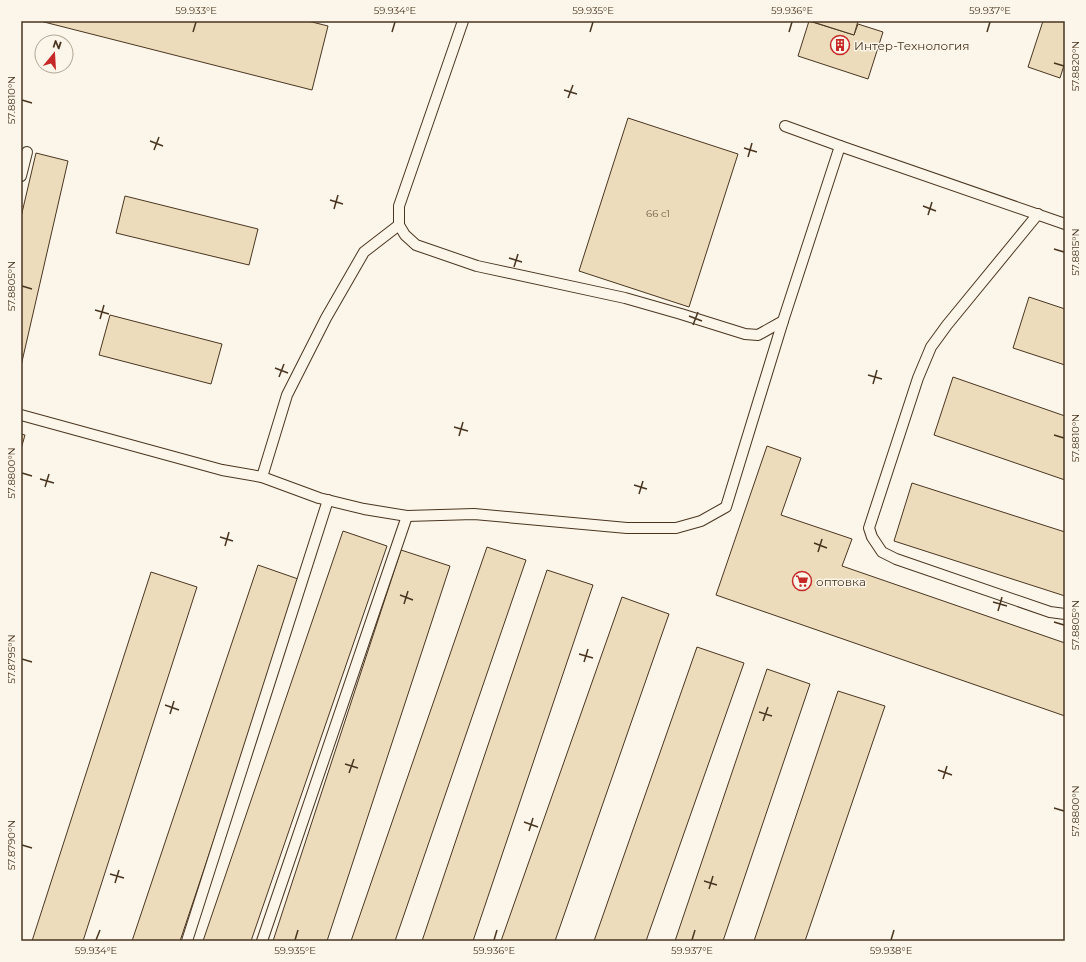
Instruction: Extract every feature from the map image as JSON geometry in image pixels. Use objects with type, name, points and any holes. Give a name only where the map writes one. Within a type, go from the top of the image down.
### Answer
[{"type":"lane","points":[[463,21],[399,206],[400,226],[405,235],[416,245],[477,266],[625,298],[745,334],[758,335],[783,321]]},
{"type":"lane","points":[[785,126],[1065,224]]},
{"type":"lane","points":[[21,415],[222,470],[262,477],[328,500],[364,509],[407,516],[474,514],[627,528],[676,528],[701,521],[726,507],[783,321],[840,146]]},
{"type":"lane","points":[[21,176],[26,152]]},
{"type":"lane","points":[[1038,214],[947,325],[932,347],[918,378],[869,528],[872,537],[882,552],[896,559],[1050,612],[1065,614]]},
{"type":"lane","points":[[262,477],[287,395],[326,318],[364,252],[400,226]]},
{"type":"lane","points":[[187,941],[328,500]]},
{"type":"lane","points":[[262,941],[407,516]]},
{"type":"building","points":[[40,21],[308,21],[328,26],[312,90]]},
{"type":"building","name":"Интер-Технология","points":[[809,21],[854,35],[858,24],[883,32],[868,79],[798,56]]},
{"type":"building","points":[[810,21],[858,21],[854,35]]},
{"type":"building","points":[[1043,21],[1065,21],[1065,62],[1060,78],[1028,67]]},
{"type":"building","points":[[628,118],[738,154],[689,307],[579,271]]},
{"type":"building","points":[[36,153],[68,161],[21,366],[21,217]]},
{"type":"building","points":[[125,196],[258,229],[249,265],[116,233]]},
{"type":"building","points":[[1029,297],[1065,309],[1065,365],[1013,348]]},
{"type":"building","points":[[110,315],[222,344],[211,384],[99,355]]},
{"type":"building","points":[[953,377],[1065,416],[1065,480],[934,435]]},
{"type":"building","points":[[21,434],[25,435],[21,449]]},
{"type":"building","name":"оптовка","points":[[767,446],[801,458],[781,515],[852,539],[842,566],[1065,643],[1065,716],[716,595]]},
{"type":"building","points":[[912,483],[1065,532],[1065,596],[894,541]]},
{"type":"building","points":[[343,531],[387,546],[251,941],[203,941]]},
{"type":"building","points":[[487,547],[526,560],[395,941],[351,941]]},
{"type":"building","points":[[401,550],[450,566],[327,941],[273,941]]},
{"type":"building","points":[[258,565],[301,580],[180,941],[132,941]]},
{"type":"building","points":[[547,570],[593,585],[473,941],[422,941]]},
{"type":"building","points":[[151,572],[197,587],[83,941],[32,941]]},
{"type":"building","points":[[622,597],[669,614],[555,941],[501,941]]},
{"type":"building","points":[[697,647],[744,663],[646,941],[594,941]]},
{"type":"building","points":[[767,669],[810,684],[723,941],[675,941]]},
{"type":"building","points":[[838,691],[885,706],[805,941],[754,941]]},
{"type":"place","name":"Интер-Технология","points":[[840,45]]},
{"type":"place","name":"оптовка","points":[[802,581]]}]
